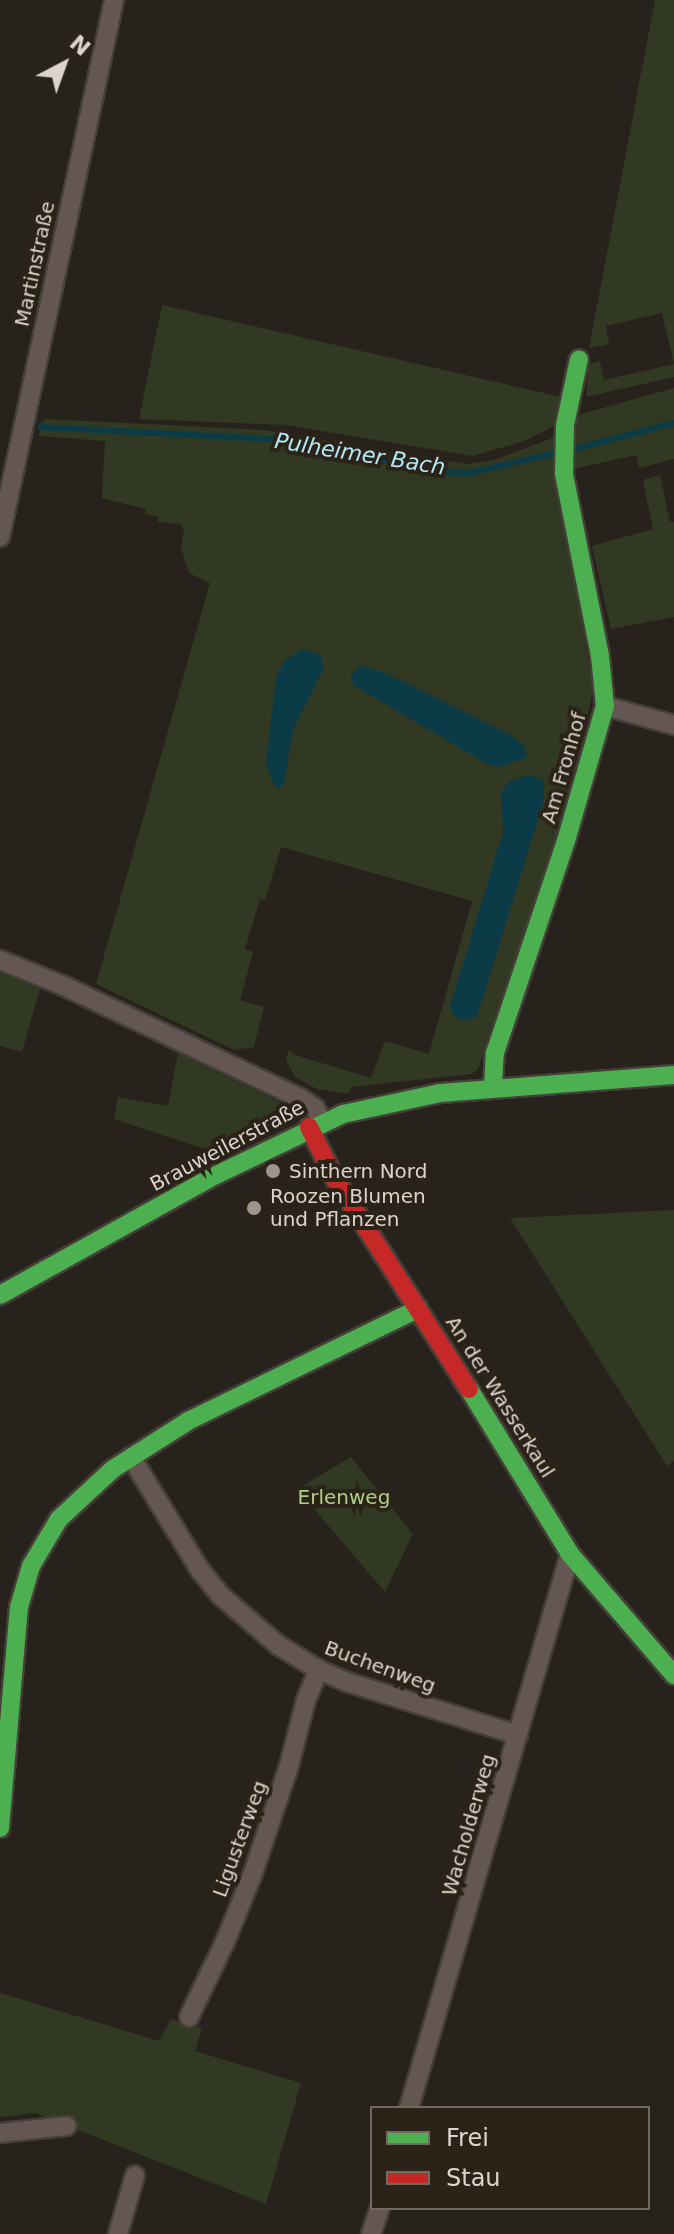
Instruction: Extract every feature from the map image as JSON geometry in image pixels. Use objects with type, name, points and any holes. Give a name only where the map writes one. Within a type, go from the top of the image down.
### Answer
[{"type":"street","name":"Martinstraße","points":[[1,527],[114,0]]},
{"type":"street","name":"Am Fronhof","points":[[493,1087],[495,1053],[566,841],[605,706],[600,656],[564,474],[565,433],[579,359]]},
{"type":"street","points":[[605,706],[674,725]]},
{"type":"street","points":[[0,960],[62,985],[300,1098],[315,1108],[316,1124]]},
{"type":"street","name":"Brauweilerstraße","points":[[0,1295],[316,1124],[389,1101],[493,1087],[674,1075]]},
{"type":"street","name":"An der Wasserkaul","points":[[316,1124],[335,1179],[557,1528],[570,1554],[674,1675]]},
{"type":"street","points":[[0,1828],[17,1622],[31,1566],[49,1533],[69,1507],[131,1457],[225,1401],[418,1309]]},
{"type":"street","name":"Buchenweg","points":[[131,1457],[200,1570],[220,1595],[256,1629],[319,1670],[518,1735]]},
{"type":"street","name":"Wacholderweg","points":[[410,2106],[570,1554]]},
{"type":"street","name":"Ligusterweg","points":[[189,2017],[253,1873],[306,1700],[319,1670]]},
{"type":"street","points":[[0,2133],[67,2126]]},
{"type":"street","points":[[118,2234],[135,2175]]},
{"type":"street","points":[[371,2234],[379,2210]]},
{"type":"green space","points":[[655,0],[674,0],[674,364],[662,313],[606,326],[609,344],[589,348]]},
{"type":"green space","points":[[162,305],[565,398],[560,423],[524,441],[473,456],[285,425],[139,419]]},
{"type":"green space","points":[[600,361],[604,380],[674,364],[674,377],[586,397],[588,365],[592,363]]},
{"type":"green space","points":[[674,388],[674,459],[639,468],[636,455],[573,469],[577,418],[581,414]]},
{"type":"green space","points":[[47,419],[264,430],[466,464],[494,460],[558,436],[564,513],[593,689],[573,790],[478,1069],[472,1074],[350,1087],[349,1093],[317,1089],[295,1077],[286,1059],[289,1050],[295,1055],[371,1078],[385,1041],[429,1054],[472,901],[281,847],[265,900],[260,899],[245,949],[253,952],[240,1000],[264,1007],[254,1047],[234,1050],[96,984],[210,583],[189,573],[181,547],[184,530],[180,524],[158,522],[158,517],[145,514],[146,509],[102,498],[105,441],[39,436],[41,422]]},
{"type":"green space","points":[[660,475],[670,522],[674,522],[674,617],[611,629],[592,546],[653,529],[643,480]]},
{"type":"green space","points":[[0,973],[40,988],[22,1052],[0,1046]]},
{"type":"green space","points":[[178,1053],[283,1104],[263,1119],[273,1128],[223,1155],[114,1119],[118,1097],[168,1106]]},
{"type":"green space","points":[[674,1210],[674,1461],[667,1466],[510,1218]]},
{"type":"green space","name":"Erlenweg","points":[[351,1457],[413,1534],[385,1592],[297,1489]]},
{"type":"green space","points":[[0,1993],[159,2041],[171,2019],[202,2028],[195,2051],[301,2083],[266,2204],[35,2113],[0,2117]]},
{"type":"water","points":[[303,649],[320,655],[324,668],[293,730],[284,785],[276,789],[266,764],[276,678],[285,660]]},
{"type":"water","points":[[360,665],[390,675],[512,736],[525,747],[527,757],[500,767],[487,764],[353,685],[351,676]]},
{"type":"water","points":[[531,775],[544,781],[544,800],[477,1017],[463,1021],[454,1016],[450,1007],[503,832],[501,792],[511,780]]},
{"type":"waterway","name":"Pulheimer Bach","points":[[570,450],[674,423]]},
{"type":"waterway","name":"Pulheimer Bach","points":[[40,427],[271,439],[447,472],[474,472],[559,452]]},
{"type":"traffic: fast","points":[[493,1087],[495,1053],[566,841],[605,706],[600,656],[564,474],[565,425],[579,359]]},
{"type":"traffic: fast","points":[[0,1295],[210,1178],[343,1114],[440,1093],[674,1075]]},
{"type":"traffic: fast","points":[[0,1828],[19,1607],[31,1566],[59,1519],[113,1469],[188,1421],[418,1309]]},
{"type":"traffic: fast","points":[[469,1389],[570,1554],[674,1675]]},
{"type":"traffic: jam","points":[[309,1127],[335,1179],[469,1389]]},
{"type":"place","name":"Sinthern Nord","points":[[273,1171]]},
{"type":"place","name":"Roozen Blumen und Pflanzen","points":[[254,1208]]}]
